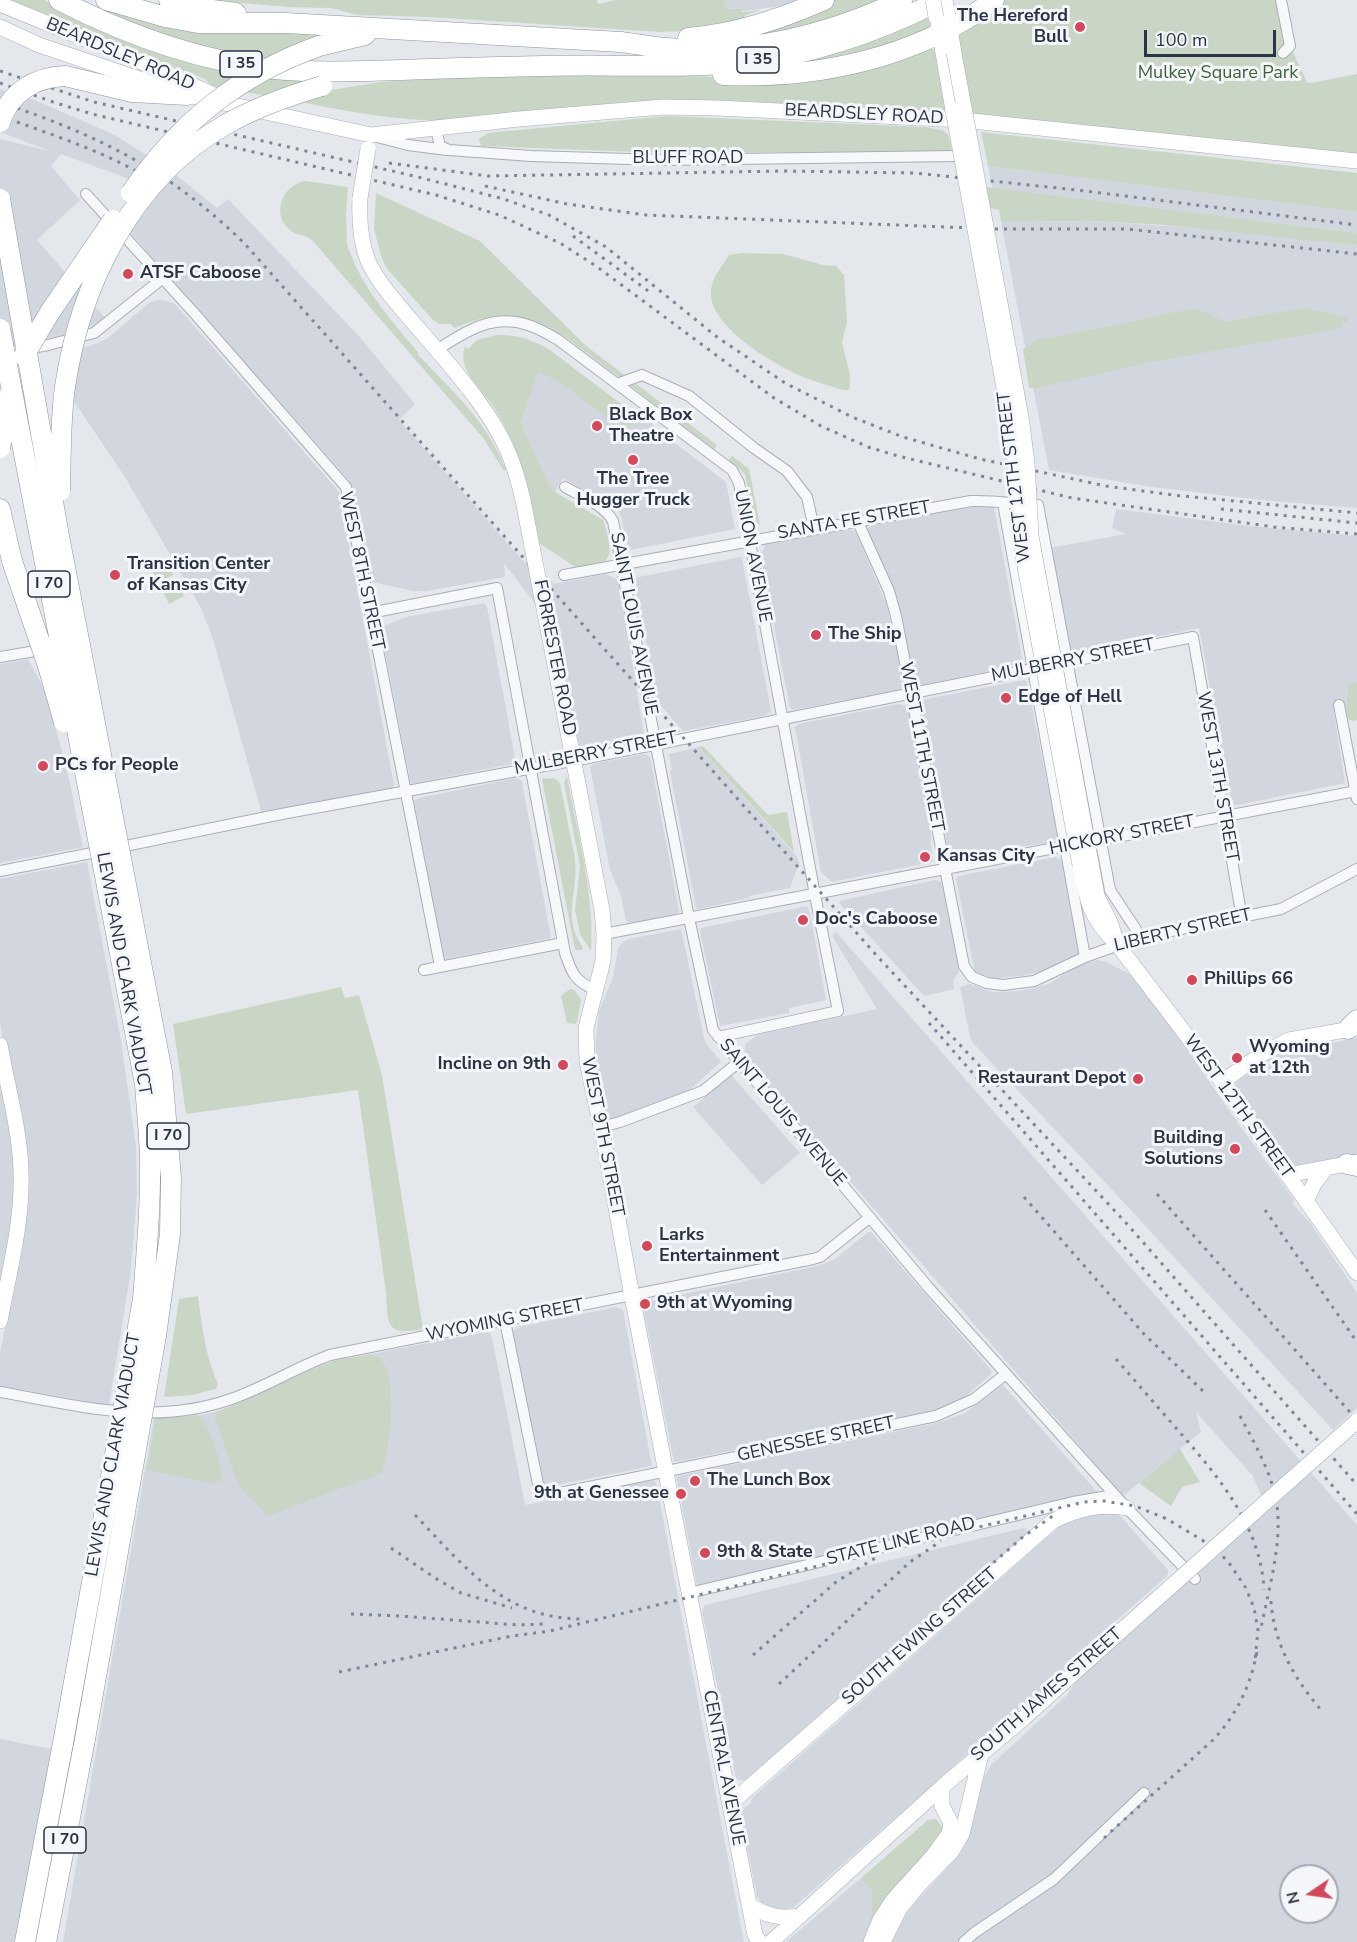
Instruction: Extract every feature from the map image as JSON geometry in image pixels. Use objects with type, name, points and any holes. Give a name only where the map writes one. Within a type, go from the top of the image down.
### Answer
[{"type":"highway","name":"I 35","points":[[59,0],[129,33],[170,47],[231,63],[309,72],[722,64],[784,57],[943,15]]},
{"type":"highway","name":"I 35","points":[[106,0],[155,15],[198,24],[286,23],[621,42],[666,48],[699,49],[767,43],[802,36],[835,27],[902,0]]},
{"type":"highway","points":[[169,0],[197,8],[286,23]]},
{"type":"highway","points":[[621,42],[723,33],[774,20],[824,0]]},
{"type":"highway","points":[[595,65],[725,75],[823,71],[892,52],[943,15],[994,0]]},
{"type":"highway","points":[[0,447],[8,401],[22,360],[50,312],[152,164],[173,139],[224,94],[280,61],[319,46],[364,35],[418,31]]},
{"type":"highway","points":[[59,536],[62,424],[65,388],[76,328],[99,269],[117,235],[150,188],[196,145],[224,125],[264,106],[322,86],[435,69]]},
{"type":"highway","points":[[0,122],[3,111],[12,99],[24,88],[44,79],[65,76],[132,92],[187,95]]},
{"type":"highway","name":"I 70","points":[[0,199],[59,536]]},
{"type":"highway","name":"LEWIS AND CLARK VIADUCT","points":[[0,329],[145,1084],[150,1176],[143,1299],[26,1942]]},
{"type":"highway","points":[[0,509],[12,561],[48,666],[98,840]]},
{"type":"highway","name":"LEWIS AND CLARK VIADUCT","points":[[46,1942],[85,1739],[156,1336],[170,1234],[171,1178],[162,1072],[59,536]]},
{"type":"street","name":"WEST 12TH STREET","points":[[933,0],[943,15],[1021,417],[1027,464],[1031,536],[1086,864],[1117,944],[1222,1082],[1357,1273]]},
{"type":"street","points":[[1281,0],[1290,46],[1282,52]]},
{"type":"street","name":"BEARDSLEY ROAD","points":[[0,4],[139,61],[239,106]]},
{"type":"street","name":"BEARDSLEY ROAD","points":[[0,27],[39,45],[187,95],[239,106],[370,142],[449,150]]},
{"type":"street","name":"BEARDSLEY ROAD","points":[[370,142],[436,129],[519,119],[652,108],[718,108],[963,120],[1357,161]]},
{"type":"street","points":[[436,129],[440,146],[449,150]]},
{"type":"street","points":[[370,142],[359,216],[368,260],[377,277],[437,350]]},
{"type":"street","name":"BLUFF ROAD","points":[[449,150],[531,156],[660,160],[956,156]]},
{"type":"street","name":"WEST 8TH STREET","points":[[86,194],[163,278],[346,487],[440,966]]},
{"type":"street","points":[[0,354],[59,343],[94,333],[163,278]]},
{"type":"street","name":"UNION AVENUE","points":[[437,350],[466,330],[487,323],[506,321],[527,324],[557,339],[732,470],[739,483],[838,1011],[718,1037]]},
{"type":"street","name":"FORRESTER ROAD","points":[[437,350],[479,402],[503,439],[515,465],[602,910],[603,961],[595,990]]},
{"type":"street","points":[[617,384],[642,375],[689,396],[787,471],[807,497],[814,528]]},
{"type":"street","name":"SAINT LOUIS AVENUE","points":[[565,487],[609,513],[613,520],[711,1026],[928,1287],[1114,1495],[1195,1579]]},
{"type":"street","name":"SANTA FE STREET","points":[[564,575],[971,501],[993,500],[1003,503],[1038,505]]},
{"type":"street","name":"WEST 12TH STREET","points":[[1003,503],[1085,957]]},
{"type":"street","name":"WEST 12TH STREET","points":[[1038,505],[1110,890],[1141,937]]},
{"type":"street","name":"WEST 11TH STREET","points":[[857,520],[889,591],[912,694],[964,966],[972,977]]},
{"type":"street","points":[[370,613],[497,588],[563,943],[572,971],[581,984],[595,990]]},
{"type":"street","name":"MULBERRY STREET","points":[[0,871],[912,694],[1193,637]]},
{"type":"street","name":"WEST 13TH STREET","points":[[1193,637],[1242,918]]},
{"type":"street","points":[[0,657],[87,641]]},
{"type":"street","points":[[1052,677],[1082,843]]},
{"type":"street","points":[[1340,705],[1356,794]]},
{"type":"street","name":"HICKORY STREET","points":[[604,934],[1064,846],[1356,794]]},
{"type":"street","name":"LIBERTY STREET","points":[[972,977],[987,983],[1003,985],[1034,981],[1085,957],[1141,937],[1281,909],[1357,869]]},
{"type":"street","points":[[424,970],[563,943]]},
{"type":"street","name":"WEST 9TH STREET","points":[[595,990],[585,1044],[587,1062],[689,1593]]},
{"type":"street","points":[[1222,1082],[1260,1055],[1289,1040],[1354,1026]]},
{"type":"street","points":[[0,1045],[19,1147],[21,1172],[19,1211],[0,1321]]},
{"type":"street","points":[[601,1127],[641,1115],[703,1091],[739,1062]]},
{"type":"street","points":[[1287,1176],[1354,1164]]},
{"type":"street","points":[[1306,1201],[1314,1184],[1326,1168]]},
{"type":"street","name":"WYOMING STREET","points":[[0,1392],[120,1413],[153,1413],[214,1404],[234,1398],[330,1355],[813,1259],[820,1257],[869,1218]]},
{"type":"street","name":"GENESSEE STREET","points":[[505,1321],[538,1484],[546,1492],[556,1495],[936,1416],[974,1399],[1006,1374]]},
{"type":"street","name":"SOUTH JAMES STREET","points":[[771,1942],[942,1786],[1357,1421]]},
{"type":"street","name":"STATE LINE ROAD","points":[[689,1593],[1050,1507],[1114,1495]]},
{"type":"street","name":"SOUTH EWING STREET","points":[[730,1804],[1053,1521],[1070,1512],[1085,1508],[1101,1506],[1127,1508]]},
{"type":"street","name":"CENTRAL AVENUE","points":[[689,1593],[755,1935],[760,1942]]},
{"type":"street","points":[[871,1942],[917,1887],[952,1851],[962,1834],[981,1754]]},
{"type":"street","points":[[883,1942],[885,1923],[899,1891],[933,1856],[949,1834],[951,1823],[942,1806],[942,1786],[955,1790],[960,1796],[966,1817]]},
{"type":"street","points":[[964,1942],[1054,1879],[1144,1793]]},
{"type":"street","points":[[749,1905],[763,1914],[774,1917],[800,1916]]},
{"type":"shaded area","points":[[724,0],[803,0],[791,5],[726,13]]},
{"type":"shaded area","points":[[0,89],[37,101],[115,135],[171,171],[217,208],[228,199],[358,335],[415,404],[399,420],[526,564],[531,560],[554,584],[606,574],[616,579],[619,583],[643,738],[580,751],[555,630],[504,563],[505,577],[427,591],[413,591],[372,582],[353,491],[348,479],[127,229],[159,193],[129,179],[61,154],[51,166],[80,200],[37,240],[106,319],[82,331],[0,348],[0,139],[53,152],[0,132]]},
{"type":"shaded area","points":[[988,166],[1357,212],[1357,233],[992,188]]},
{"type":"shaded area","points":[[1090,221],[1230,230],[1357,245],[1357,508],[1152,487],[1049,470],[1001,222]]},
{"type":"shaded area","points":[[160,299],[175,304],[339,492],[394,785],[392,788],[262,814],[213,639],[201,608],[125,477],[69,394],[77,349],[91,346],[108,338],[149,303]]},
{"type":"shaded area","points":[[538,371],[554,377],[599,411],[630,426],[640,413],[668,438],[726,482],[735,529],[631,550],[627,545],[621,516],[616,508],[563,478],[555,492],[549,484],[521,423]]},
{"type":"shaded area","points":[[984,505],[994,507],[1023,664],[917,686],[914,683],[903,628],[867,529],[872,525]]},
{"type":"shaded area","points":[[1116,509],[1249,526],[1357,536],[1357,682],[1348,684],[1346,709],[1334,712],[1345,783],[1238,805],[1233,804],[1199,628],[1079,652],[1080,655],[1071,655],[1050,548],[1126,534],[1112,528]]},
{"type":"shaded area","points":[[845,530],[853,531],[857,535],[886,603],[904,682],[903,687],[900,690],[793,710],[790,708],[760,554],[764,545]]},
{"type":"shaded area","points":[[740,557],[771,711],[764,716],[683,731],[657,701],[634,578]]},
{"type":"shaded area","points":[[484,603],[487,607],[516,763],[411,784],[382,627],[406,617]]},
{"type":"shaded area","points":[[28,659],[46,693],[67,770],[83,847],[0,863],[0,664]]},
{"type":"shaded area","points":[[1024,680],[1027,682],[1058,838],[1054,841],[950,859],[920,703],[926,699]]},
{"type":"shaded area","points":[[899,704],[908,709],[920,762],[930,815],[932,862],[832,882],[821,872],[795,727],[799,724]]},
{"type":"shaded area","points":[[699,747],[798,858],[799,863],[790,888],[696,908],[670,771],[672,770],[669,754]]},
{"type":"shaded area","points":[[645,754],[650,757],[679,911],[676,914],[632,923],[626,921],[621,896],[610,870],[590,767],[593,764]]},
{"type":"shaded area","points":[[516,778],[522,782],[551,938],[446,959],[443,954],[414,801],[419,798]]},
{"type":"shaded area","points":[[1056,857],[1062,861],[1081,952],[1045,971],[1020,976],[993,978],[975,973],[956,879],[958,876]]},
{"type":"shaded area","points":[[87,862],[121,1041],[136,1146],[137,1193],[131,1270],[109,1405],[0,1386],[0,1355],[16,1265],[23,1147],[0,1022],[0,879]]},
{"type":"shaded area","points":[[935,880],[941,882],[943,887],[959,972],[953,981],[954,989],[924,996],[839,901]]},
{"type":"shaded area","points":[[807,906],[826,1000],[789,1008],[789,1013],[720,1026],[701,928]]},
{"type":"shaded area","points":[[681,929],[705,1042],[721,1062],[686,1093],[623,1118],[607,1121],[596,1056],[596,1040],[599,1011],[613,977],[618,949],[623,942],[629,939]]},
{"type":"shaded area","points":[[836,932],[1357,1525],[1357,1942],[887,1942],[914,1904],[965,1846],[974,1819],[978,1786],[992,1764],[1067,1695],[1077,1679],[1266,1507],[1253,1476],[1196,1412],[1201,1432],[1123,1496],[744,1056],[745,1044],[757,1035],[877,1009],[832,936]]},
{"type":"shaded area","points":[[1098,960],[1128,973],[1149,995],[1357,1293],[1357,1408],[1333,1430],[1116,1194],[973,1043],[970,1037],[960,987],[970,984],[993,992],[1020,991],[1049,984],[1076,966]]},
{"type":"shaded area","points":[[1357,1038],[1357,1155],[1295,1167],[1289,1166],[1234,1087],[1236,1083],[1274,1055]]},
{"type":"shaded area","points":[[731,1075],[800,1153],[762,1185],[693,1107]]},
{"type":"shaded area","points":[[0,1080],[15,1158],[13,1216],[0,1289]]},
{"type":"shaded area","points":[[868,1232],[871,1232],[991,1370],[991,1374],[958,1403],[934,1411],[674,1462],[643,1306],[645,1302],[817,1266],[834,1260]]},
{"type":"shaded area","points":[[617,1307],[623,1310],[652,1466],[546,1487],[513,1332],[518,1327]]},
{"type":"shaded area","points":[[485,1332],[490,1333],[492,1337],[525,1505],[652,1480],[656,1482],[744,1942],[63,1942],[154,1418],[191,1417],[220,1411],[335,1361]]},
{"type":"shaded area","points":[[1003,1385],[1097,1492],[697,1586],[678,1476],[937,1423],[965,1413]]},
{"type":"shaded area","points":[[1114,1509],[1168,1570],[1168,1575],[1066,1665],[1069,1670],[1005,1721],[794,1907],[779,1912],[761,1903],[757,1896],[741,1816],[752,1798],[1069,1518]]},
{"type":"shaded area","points":[[1023,1528],[1027,1530],[1027,1536],[745,1781],[736,1779],[702,1611],[705,1605]]},
{"type":"shaded area","points":[[0,1739],[78,1754],[42,1942],[0,1942]]},
{"type":"shaded area","points":[[861,1878],[872,1891],[871,1922],[864,1942],[786,1942]]},
{"type":"green space","points":[[2,0],[44,0],[83,20],[317,78],[267,96],[212,86],[205,79]]},
{"type":"green space","points":[[208,0],[597,0],[598,4],[616,0],[724,0],[726,9],[741,9],[742,12],[760,10],[744,16],[745,21],[688,31],[661,32],[430,17],[358,15],[330,8]]},
{"type":"green space","points":[[833,0],[883,0],[799,30],[723,42]]},
{"type":"green space","name":"Mulkey Square Park","points":[[986,0],[1281,0],[1290,46],[1307,82],[1357,74],[1357,162],[967,124],[950,29]]},
{"type":"green space","points":[[101,5],[326,32],[326,38],[265,59],[174,39],[99,12]]},
{"type":"green space","points":[[928,15],[932,28],[930,31],[847,59],[781,64]]},
{"type":"green space","points":[[929,48],[935,50],[937,54],[947,111],[676,100],[626,102],[451,121],[431,121],[351,111],[291,100],[319,92],[381,82],[508,74],[667,75],[764,79]]},
{"type":"green space","points":[[666,116],[924,127],[942,130],[948,134],[952,151],[664,153],[481,146],[479,139],[488,133]]},
{"type":"green space","points":[[981,132],[1357,173],[1357,212],[988,166]]},
{"type":"green space","points":[[306,181],[348,187],[346,241],[359,272],[376,300],[418,352],[418,355],[481,424],[506,470],[504,471],[484,439],[312,240],[293,232],[284,223],[280,208],[282,201],[291,188]]},
{"type":"green space","points":[[986,187],[1357,233],[1357,245],[1165,225],[1090,221],[1001,222],[999,210],[990,208]]},
{"type":"green space","points":[[376,193],[480,241],[586,346],[717,445],[714,449],[571,341],[542,324],[528,319],[500,316],[454,328],[451,324],[440,324],[433,320],[388,270],[382,259],[374,229]]},
{"type":"green space","points":[[783,254],[823,265],[836,266],[844,275],[847,322],[842,342],[850,375],[848,390],[808,379],[777,364],[746,343],[721,318],[713,305],[711,292],[713,281],[729,255]]},
{"type":"green space","points":[[1195,308],[1223,322],[1304,308],[1346,317],[1348,321],[1342,323],[1342,328],[1152,362],[1029,388],[1023,349],[1037,340]]},
{"type":"green space","points":[[497,335],[525,338],[550,350],[637,416],[630,427],[617,422],[562,384],[538,372],[521,423],[549,484],[555,492],[603,520],[609,552],[608,557],[601,564],[577,568],[539,543],[528,491],[512,441],[495,409],[472,379],[464,363],[465,346],[468,349],[477,340]]},
{"type":"green space","points":[[732,456],[749,469],[760,525],[755,522],[745,474],[729,460]]},
{"type":"green space","points":[[164,557],[173,575],[158,583],[149,565]]},
{"type":"green space","points":[[175,578],[184,596],[169,604],[160,586]]},
{"type":"green space","points":[[1357,682],[1357,720],[1353,721],[1348,719],[1346,709],[1348,684]]},
{"type":"green space","points":[[703,746],[768,815],[787,812],[794,852],[699,747]]},
{"type":"green space","points":[[567,776],[588,886],[592,930],[591,951],[580,934],[575,910],[580,866],[564,783]]},
{"type":"green space","points":[[554,778],[560,783],[575,859],[572,915],[582,950],[575,950],[542,779]]},
{"type":"green space","points":[[341,987],[345,998],[359,995],[382,1075],[423,1329],[401,1331],[395,1329],[391,1326],[387,1313],[358,1090],[186,1114],[173,1024]]},
{"type":"green space","points":[[570,989],[574,990],[581,1000],[575,1024],[567,1023],[561,996]]},
{"type":"green space","points":[[198,1296],[207,1352],[218,1384],[216,1389],[192,1395],[164,1397],[179,1299]]},
{"type":"green space","points":[[370,1355],[382,1361],[390,1383],[390,1432],[382,1473],[267,1516],[238,1484],[215,1418],[216,1412],[333,1361]]},
{"type":"green space","points":[[198,1415],[206,1426],[214,1445],[220,1465],[221,1479],[210,1483],[147,1470],[156,1418]]},
{"type":"green space","points":[[1180,1449],[1200,1482],[1182,1487],[1171,1506],[1139,1483]]},
{"type":"green space","points":[[936,1819],[943,1828],[939,1839],[902,1879],[871,1922],[872,1891],[861,1878],[928,1820]]},
{"type":"railway","points":[[0,71],[94,102],[414,176],[504,199],[549,215],[606,247],[717,337],[785,383],[852,417],[903,437],[980,459],[1106,486],[1357,513]]},
{"type":"railway","points":[[0,83],[92,114],[436,195],[499,215],[560,243],[596,266],[774,398],[821,426],[868,447],[1072,498],[1274,527],[1357,534]]},
{"type":"railway","points":[[0,102],[69,128],[131,158],[188,195],[244,243],[878,957],[1127,1224],[1357,1485]]},
{"type":"railway","points":[[0,116],[104,155],[162,186]]},
{"type":"railway","points":[[389,163],[488,176],[784,171],[915,173],[1077,190],[1357,225]]},
{"type":"railway","points":[[485,186],[567,204],[646,215],[997,229],[1127,229],[1357,254]]},
{"type":"railway","points":[[573,236],[651,293]]},
{"type":"railway","points":[[1221,509],[1357,523]]},
{"type":"railway","points":[[929,1023],[1357,1514]]},
{"type":"railway","points":[[1157,1194],[1357,1420]]},
{"type":"railway","points":[[1024,1197],[1144,1334],[1203,1391]]},
{"type":"railway","points":[[1265,1210],[1357,1342]]},
{"type":"railway","points":[[1116,1359],[1221,1482],[1234,1502],[1255,1544],[1264,1590]]},
{"type":"railway","points":[[1240,1416],[1268,1472],[1277,1507],[1275,1560],[1261,1628]]},
{"type":"railway","points":[[339,1672],[512,1636],[550,1631],[1084,1502],[1104,1501],[1135,1506],[1167,1519],[1202,1540],[1227,1560],[1246,1588],[1254,1608],[1258,1630],[1255,1660]]},
{"type":"railway","points":[[946,1604],[1024,1536],[1057,1513]]},
{"type":"railway","points":[[415,1515],[469,1570],[508,1600],[554,1617],[582,1619]]},
{"type":"railway","points":[[779,1684],[910,1562],[941,1541]]},
{"type":"railway","points":[[391,1548],[461,1593],[512,1608]]},
{"type":"railway","points":[[753,1655],[836,1582],[877,1557]]},
{"type":"railway","points":[[1271,1601],[1276,1632],[1287,1660],[1302,1686],[1321,1710]]},
{"type":"railway","points":[[351,1614],[518,1625],[546,1624]]},
{"type":"railway","points":[[1104,1838],[1213,1740],[1236,1710],[1251,1677],[1257,1652]]},
{"type":"place","name":"The Hereford Bull","points":[[1080,27]]},
{"type":"place","name":"ATSF Caboose","points":[[128,274]]},
{"type":"place","name":"Black Box Theatre","points":[[597,426]]},
{"type":"place","name":"The Tree Hugger Truck","points":[[633,460]]},
{"type":"place","name":"Transition Center of Kansas City","points":[[115,575]]},
{"type":"place","name":"The Ship","points":[[816,635]]},
{"type":"place","name":"Edge of Hell","points":[[1006,698]]},
{"type":"place","name":"PCs for People","points":[[43,766]]},
{"type":"place","name":"Kansas City","points":[[925,857]]},
{"type":"place","name":"Doc's Caboose","points":[[803,920]]},
{"type":"place","name":"Phillips 66","points":[[1192,980]]},
{"type":"place","name":"Wyoming at 12th","points":[[1237,1058]]},
{"type":"place","name":"Incline on 9th","points":[[563,1065]]},
{"type":"place","name":"Restaurant Depot","points":[[1138,1079]]},
{"type":"place","name":"Building Solutions","points":[[1235,1149]]},
{"type":"place","name":"Larks Entertainment","points":[[647,1246]]},
{"type":"place","name":"9th at Wyoming","points":[[645,1304]]},
{"type":"place","name":"The Lunch Box","points":[[695,1481]]},
{"type":"place","name":"9th at Genessee","points":[[681,1494]]},
{"type":"place","name":"9th & State","points":[[705,1553]]}]
